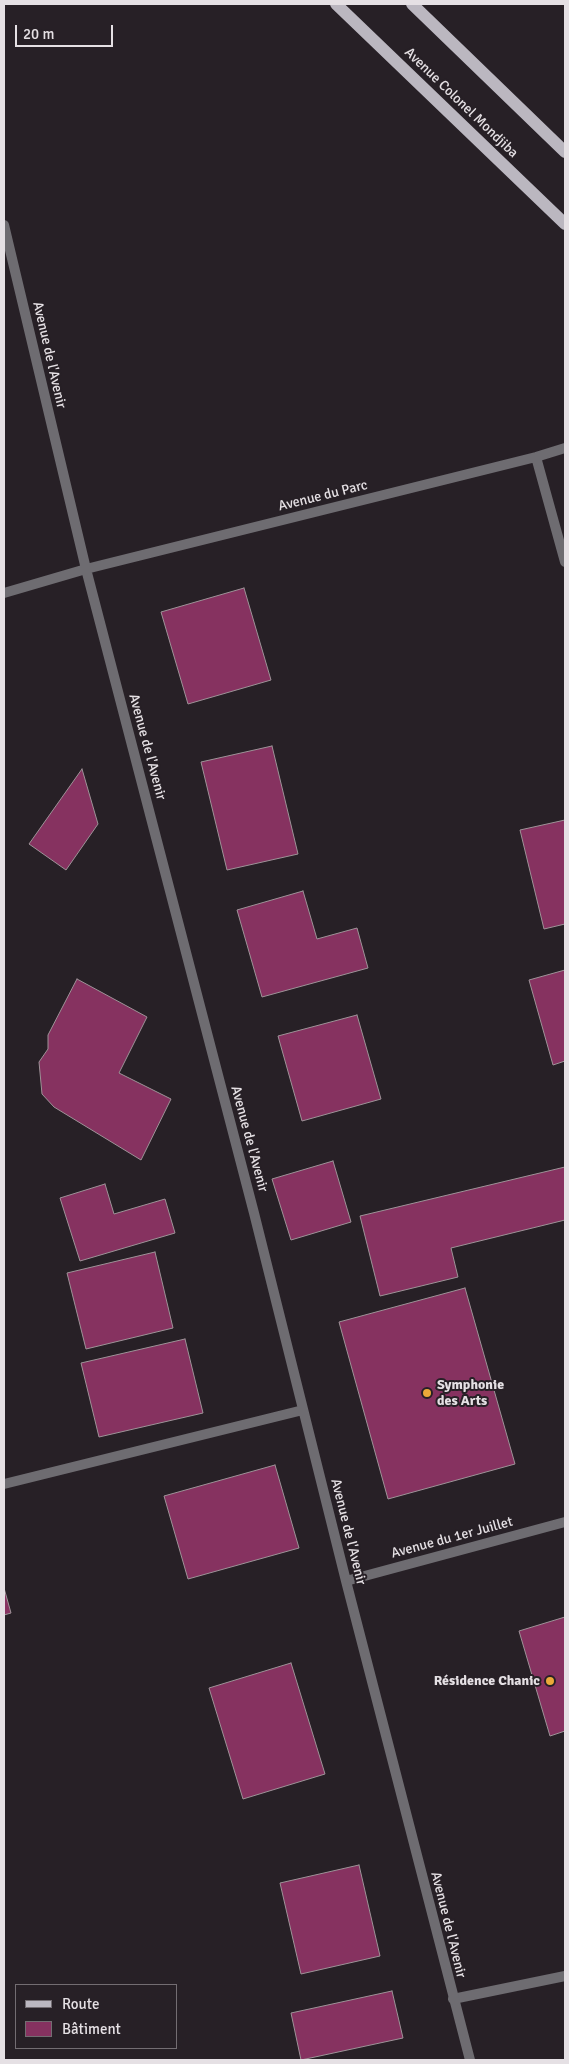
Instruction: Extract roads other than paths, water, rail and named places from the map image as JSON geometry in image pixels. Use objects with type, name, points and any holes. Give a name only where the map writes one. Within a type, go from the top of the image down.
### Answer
[{"type":"main road","name":"Avenue Colonel Mondjiba","points":[[336,4],[565,224]]},
{"type":"main road","points":[[412,4],[565,152]]},
{"type":"street","name":"Avenue de l'Avenir","points":[[4,225],[86,569],[470,2060]]},
{"type":"street","name":"Avenue du Parc","points":[[4,593],[86,569],[536,457],[565,448]]},
{"type":"street","points":[[536,457],[565,562]]},
{"type":"street","points":[[4,1484],[303,1410]]},
{"type":"street","name":"Avenue du 1er Juillet","points":[[346,1581],[565,1522]]},
{"type":"street","points":[[453,2000],[565,1976]]},
{"type":"place","name":"Symphonie des Arts","points":[[427,1393]]},
{"type":"place","name":"Résidence Chanic","points":[[550,1681]]}]
